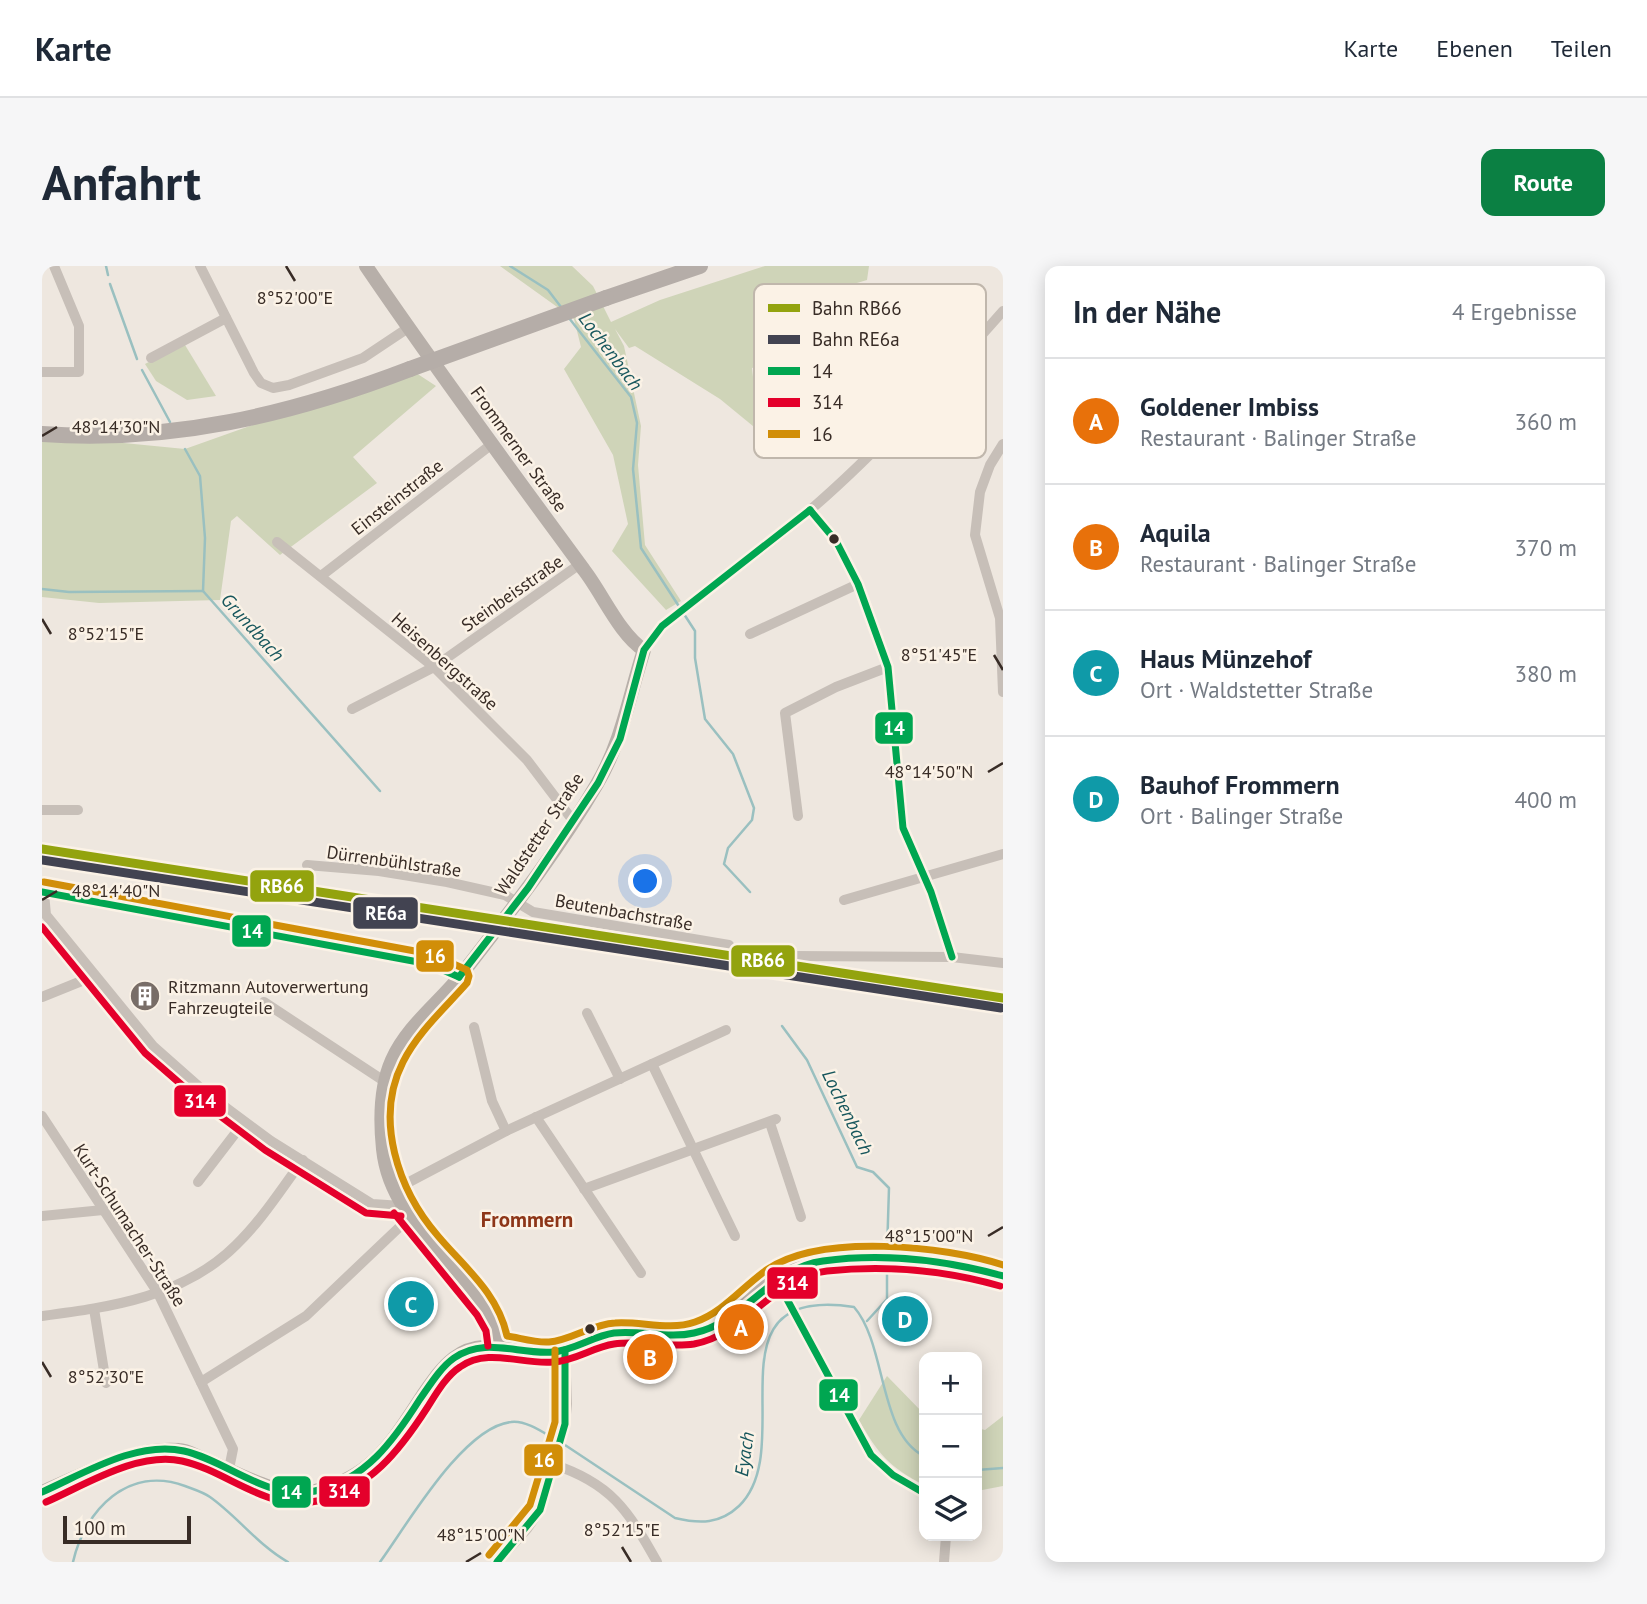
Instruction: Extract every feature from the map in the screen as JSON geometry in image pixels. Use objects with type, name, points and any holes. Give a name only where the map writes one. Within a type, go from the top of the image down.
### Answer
[{"type":"main road","points":[[42,434],[113,436],[210,428],[294,409],[700,266]]},
{"type":"street","points":[[42,372],[79,372],[79,326],[54,266]]},
{"type":"street","points":[[200,266],[254,373],[261,383],[273,388],[289,385],[363,358],[408,328]]},
{"type":"street","name":"Frommerner Straße","points":[[366,266],[580,564],[631,641],[644,650]]},
{"type":"street","points":[[986,330],[1003,311]]},
{"type":"street","points":[[151,358],[226,318]]},
{"type":"street","name":"Einsteinstraße","points":[[321,576],[492,444]]},
{"type":"street","points":[[1003,444],[989,465],[980,492],[975,535],[1000,618],[1003,692]]},
{"type":"street","points":[[644,650],[662,626],[810,510],[863,458]]},
{"type":"street","points":[[810,510],[836,541],[858,583],[888,667],[903,828],[952,957]]},
{"type":"street","name":"Heisenbergstraße","points":[[277,542],[434,667],[527,760],[574,822]]},
{"type":"street","name":"Steinbeisstraße","points":[[352,709],[434,667],[580,564]]},
{"type":"street","points":[[750,634],[858,583]]},
{"type":"street","name":"Waldstetter Straße","points":[[498,1345],[496,1328],[486,1309],[463,1277],[405,1212],[394,1190],[383,1150],[384,1082],[392,1059],[405,1039],[459,977],[574,822],[620,740],[644,650]]},
{"type":"street","points":[[798,816],[785,713],[836,687],[888,667]]},
{"type":"street","points":[[42,810],[78,810]]},
{"type":"street","points":[[844,900],[1003,854]]},
{"type":"street","name":"Dürrenbühlstraße","points":[[307,864],[379,871],[433,880],[505,895],[516,902]]},
{"type":"street","points":[[201,1382],[309,1313],[405,1212],[372,1204],[244,1122],[153,1046],[46,915],[43,893],[429,964],[459,977]]},
{"type":"street","name":"Beutenbachstraße","points":[[516,902],[533,912],[577,922],[729,945]]},
{"type":"street","points":[[794,956],[952,957],[1003,963]]},
{"type":"street","points":[[42,997],[94,976]]},
{"type":"street","points":[[264,1002],[384,1082]]},
{"type":"street","points":[[587,1013],[620,1079]]},
{"type":"street","points":[[474,1027],[492,1101],[506,1131]]},
{"type":"street","points":[[394,1190],[506,1131],[726,1030]]},
{"type":"street","points":[[652,1064],[735,1236]]},
{"type":"street","name":"Kurt-Schumacher-Straße","points":[[42,1116],[158,1293],[233,1450],[229,1469]]},
{"type":"street","points":[[536,1117],[641,1273]]},
{"type":"street","points":[[583,1189],[773,1121],[801,1217]]},
{"type":"street","points":[[198,1182],[244,1122]]},
{"type":"street","points":[[42,1316],[137,1301],[219,1261],[236,1246],[303,1160]]},
{"type":"street","points":[[42,1216],[103,1210]]},
{"type":"street","points":[[42,1492],[137,1453],[180,1450],[284,1491],[312,1492],[346,1482],[365,1470],[386,1450],[433,1380],[454,1357],[475,1348],[498,1345],[543,1352],[565,1350],[593,1337],[617,1333],[671,1336],[698,1332],[726,1317],[799,1266],[821,1261],[930,1259],[1003,1276]]},
{"type":"street","points":[[777,1281],[871,1455],[893,1475],[919,1490]]},
{"type":"street","points":[[94,1309],[106,1383]]},
{"type":"street","points":[[497,1562],[540,1510],[567,1404],[565,1350]]},
{"type":"street","points":[[553,1461],[612,1494],[657,1562]]},
{"type":"street","points":[[944,1562],[946,1541]]},
{"type":"green space","points":[[500,266],[572,266],[593,286],[611,322],[660,300],[765,266],[869,266],[867,280],[854,284],[754,284],[754,427],[720,399],[635,346],[629,348],[615,329],[624,346],[641,426],[638,465],[645,545],[681,601],[666,610],[612,551],[628,524],[613,455],[564,369],[581,347],[574,319]]},
{"type":"green space","points":[[183,344],[216,396],[187,400],[156,381],[145,364]]},
{"type":"green space","points":[[410,369],[436,386],[353,457],[377,483],[280,555],[237,516],[231,521],[220,600],[99,603],[42,597],[42,435],[185,449]]},
{"type":"green space","points":[[887,1376],[919,1409],[919,1482],[885,1458],[859,1420]]},
{"type":"green space","points":[[1003,1416],[1003,1486],[982,1490],[982,1429],[985,1430]]},
{"type":"waterway","points":[[106,266],[108,275]]},
{"type":"waterway","name":"Lochenbach","points":[[510,266],[548,290],[561,307]]},
{"type":"waterway","points":[[110,284],[137,359]]},
{"type":"waterway","name":"Lochenbach","points":[[569,318],[631,397],[637,423],[633,469],[641,548],[695,631],[695,658],[705,719],[733,754],[754,808],[752,820],[728,848],[724,864],[750,892]]},
{"type":"waterway","points":[[142,370],[170,422]]},
{"type":"waterway","name":"Grundbach","points":[[185,449],[200,476],[205,538],[203,591],[380,791]]},
{"type":"waterway","points":[[42,589],[69,592],[203,591]]},
{"type":"waterway","name":"Lochenbach","points":[[782,1026],[807,1060],[857,1167],[873,1172],[889,1188],[887,1252]]},
{"type":"waterway","name":"Lochenbach","points":[[867,1321],[887,1299],[887,1263]]},
{"type":"waterway","name":"Eyach","points":[[562,1443],[675,1518],[701,1522],[724,1516],[739,1506],[756,1479],[762,1446],[763,1375],[767,1344],[781,1320],[808,1306],[854,1307],[865,1323],[898,1428],[909,1445],[919,1452]]},
{"type":"waterway","name":"Eyach","points":[[380,1562],[438,1480],[474,1441],[493,1428],[511,1422],[523,1423],[556,1440]]},
{"type":"waterway","name":"Eyach","points":[[982,1470],[1003,1468]]},
{"type":"waterway","name":"Eyach","points":[[73,1562],[88,1525],[112,1496],[128,1487],[165,1481],[210,1497],[267,1548],[288,1562]]},
{"type":"rail line","name":"RB66","points":[[42,849],[1003,998]]},
{"type":"rail line","name":"RE6a","points":[[42,860],[1001,1008]]},
{"type":"transit line","name":"14","points":[[810,510],[836,541],[858,584],[888,667],[903,828],[931,892],[952,957]]},
{"type":"transit line","name":"14","points":[[459,977],[528,888],[598,783],[620,739],[644,650],[662,626],[810,510]]},
{"type":"transit line","name":"16","points":[[44,882],[431,954],[467,970],[467,983],[424,1030],[403,1062],[395,1084],[391,1130],[402,1176],[412,1197],[438,1236],[488,1294],[503,1321],[507,1336],[549,1342],[606,1324],[685,1325],[715,1312],[768,1269],[791,1258],[819,1251],[851,1247],[917,1248],[1003,1265]]},
{"type":"transit line","name":"14","points":[[42,892],[429,964],[459,977]]},
{"type":"transit line","name":"314","points":[[42,927],[145,1053],[199,1100],[265,1150],[366,1213],[401,1216]]},
{"type":"transit line","name":"314","points":[[394,1213],[477,1315],[486,1331],[488,1346]]},
{"type":"transit line","name":"14","points":[[42,1492],[129,1454],[166,1449],[200,1456],[280,1490],[297,1493],[315,1491],[333,1486],[364,1468],[389,1443],[449,1362],[478,1348],[553,1352],[614,1333],[694,1333],[728,1318],[788,1274],[823,1261],[914,1259],[1003,1276]]},
{"type":"transit line","name":"314","points":[[46,1502],[112,1471],[165,1459],[199,1466],[281,1501],[317,1501],[336,1496],[368,1478],[406,1439],[446,1380],[471,1361],[494,1357],[553,1362],[614,1344],[694,1344],[729,1330],[790,1284],[808,1275],[827,1271],[914,1270],[958,1276],[1000,1286]]},
{"type":"transit line","name":"14","points":[[775,1277],[871,1455],[893,1475],[919,1490]]},
{"type":"transit line","name":"16","points":[[489,1555],[530,1505],[555,1422],[555,1350]]},
{"type":"transit line","name":"14","points":[[497,1562],[540,1510],[565,1424],[565,1350]]},
{"type":"place","name":"Ritzmann Autoverwertung Fahrzeugteile","points":[[145,996]]},
{"type":"place","name":"Haus Münzehof","points":[[411,1304]]},
{"type":"place","name":"Bauhof Frommern","points":[[905,1319]]},
{"type":"place","name":"Goldener Imbiss","points":[[741,1327]]},
{"type":"place","name":"Aquila","points":[[650,1357]]},
{"type":"district","name":"Frommern","points":[[527,1219]]}]
